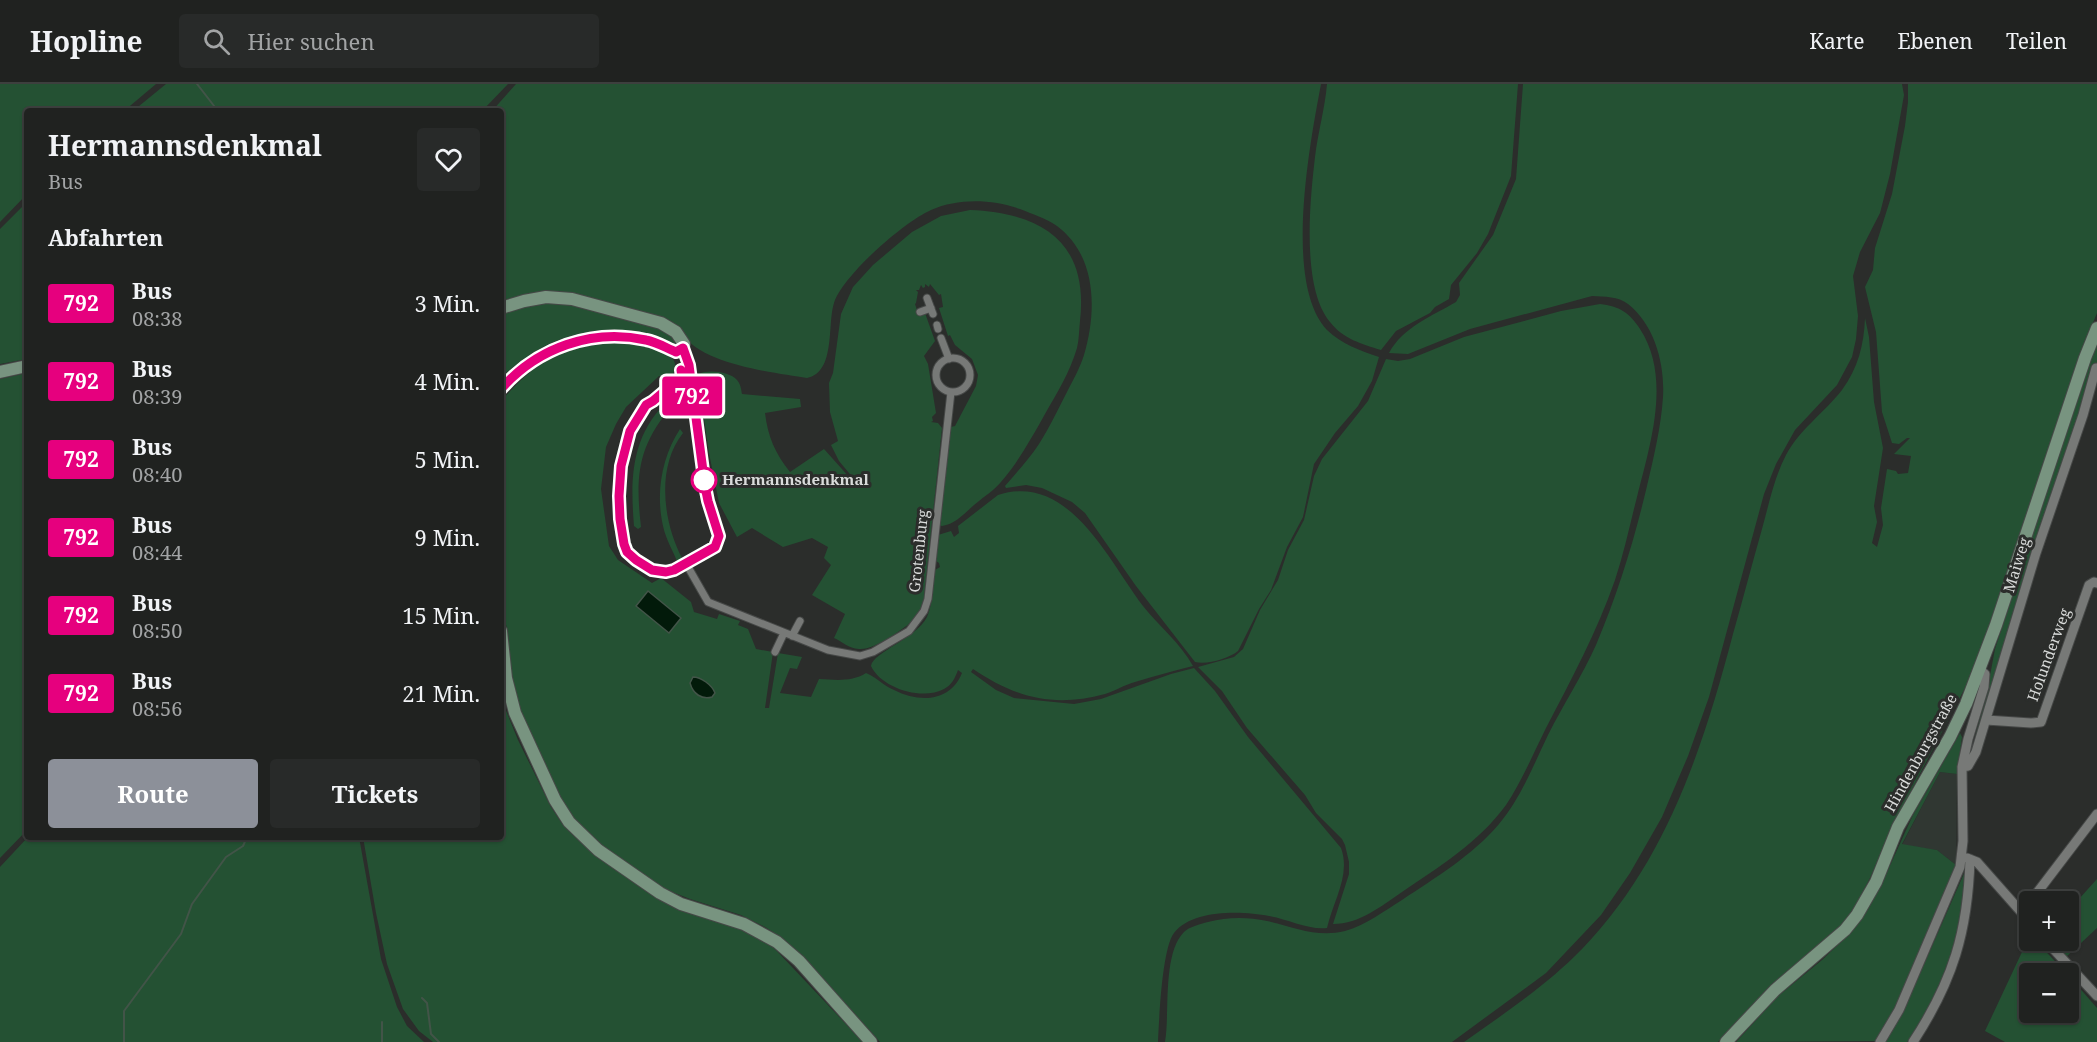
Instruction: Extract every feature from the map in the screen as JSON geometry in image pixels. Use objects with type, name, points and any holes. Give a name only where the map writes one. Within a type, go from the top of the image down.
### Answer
[{"type":"main road","points":[[504,307],[546,297],[572,299],[669,326],[682,339],[683,348],[676,352],[648,340],[624,337],[578,342],[555,348],[539,357],[504,386]]},
{"type":"main road","name":"Hindenburgstraße","points":[[1726,1042],[1775,990],[1818,954],[1857,915],[1876,882],[1898,827],[1950,737],[1980,670],[2097,328]]},
{"type":"main road","points":[[0,372],[24,367]]},
{"type":"main road","points":[[504,659],[506,678],[515,713],[555,800],[575,829],[598,850],[671,900],[744,924],[777,942],[799,961],[871,1042]]},
{"type":"street","points":[[927,298],[949,359]]},
{"type":"street","points":[[920,312],[937,325]]},
{"type":"street","points":[[949,359],[960,360],[968,367],[970,377],[961,390],[951,392],[940,384],[936,375],[944,361],[949,359]]},
{"type":"street","name":"Maiweg","points":[[1962,767],[1968,766],[1971,761],[1986,720],[2036,553],[2083,416],[2096,368]]},
{"type":"street","name":"Grotenburg","points":[[688,567],[708,602],[828,650],[865,659],[902,636],[922,619],[930,599],[941,461],[951,392]]},
{"type":"street","name":"Holunderweg","points":[[1986,720],[2041,722],[2089,585],[2095,583]]},
{"type":"street","points":[[776,652],[800,621]]},
{"type":"street","points":[[1913,1042],[1928,1020],[1954,963],[1966,916],[1962,767],[1984,687],[1985,674],[1980,670]]},
{"type":"street","points":[[2038,891],[2097,814]]},
{"type":"street","points":[[1966,858],[1977,862],[2019,911]]},
{"type":"street","points":[[1880,1042],[1899,1010],[1960,867],[1966,858]]},
{"type":"street","points":[[2055,951],[2097,996]]},
{"type":"shaded area","points":[[648,591],[681,618],[669,633],[636,606]]},
{"type":"shaded area","points":[[693,677],[703,680],[711,687],[715,693],[712,697],[701,697],[696,693],[690,683]]},
{"type":"shaded area","points":[[1940,772],[1957,774],[1956,865],[1937,850],[1902,845]]},
{"type":"green space","points":[[0,84],[156,84],[128,108],[24,108],[24,197],[0,222]]},
{"type":"green space","points":[[166,84],[508,84],[485,108],[137,108]]},
{"type":"green space","points":[[516,84],[1321,84],[1306,175],[1303,212],[1306,280],[1314,308],[1327,330],[1345,343],[1379,357],[1372,381],[1358,406],[1335,433],[1314,464],[1303,517],[1287,547],[1271,590],[1238,651],[1217,661],[1195,662],[1136,586],[1085,513],[1072,502],[1042,488],[1026,485],[1006,488],[1005,486],[1031,455],[1047,431],[1078,369],[1088,338],[1092,303],[1087,268],[1070,238],[1057,226],[1044,218],[998,203],[975,201],[952,203],[931,210],[891,237],[849,278],[834,303],[829,346],[822,367],[816,374],[807,378],[758,370],[705,353],[683,334],[575,295],[504,304],[504,108],[495,108]]},
{"type":"green space","points":[[1327,84],[1518,84],[1511,176],[1488,234],[1477,253],[1451,285],[1449,299],[1435,307],[1430,313],[1396,331],[1381,350],[1353,340],[1335,328],[1321,307],[1315,288],[1311,266],[1311,196],[1316,148]]},
{"type":"green space","points":[[1523,84],[1902,84],[1904,95],[1890,174],[1880,213],[1860,252],[1853,276],[1858,316],[1852,357],[1837,385],[1795,430],[1776,464],[1764,494],[1709,697],[1688,756],[1662,817],[1630,873],[1601,915],[1546,973],[1452,1042],[1165,1042],[1172,955],[1177,942],[1186,930],[1208,922],[1238,918],[1267,921],[1315,932],[1345,931],[1375,917],[1478,846],[1507,814],[1520,793],[1548,735],[1591,657],[1611,606],[1625,567],[1642,506],[1657,442],[1662,408],[1663,385],[1660,359],[1651,334],[1637,313],[1620,300],[1592,296],[1470,329],[1408,354],[1389,353],[1410,329],[1456,302],[1460,295],[1459,283],[1493,235],[1516,179]]},
{"type":"green space","points":[[1908,84],[2097,84],[2097,313],[2080,354],[1976,667],[1893,825],[1853,911],[1840,926],[1771,985],[1718,1042],[1464,1042],[1540,987],[1582,949],[1637,879],[1659,841],[1678,802],[1709,719],[1778,473],[1798,437],[1848,382],[1859,356],[1865,318],[1869,337],[1874,402],[1883,448],[1874,506],[1877,522],[1872,543],[1877,547],[1883,525],[1881,508],[1887,469],[1896,471],[1898,474],[1908,473],[1911,456],[1894,454],[1910,438],[1899,444],[1892,443],[1882,412],[1876,332],[1865,287],[1873,270],[1875,248],[1892,194],[1905,126]]},
{"type":"green space","points":[[24,205],[24,360],[0,364],[0,229]]},
{"type":"green space","points":[[970,210],[996,212],[1039,226],[1055,237],[1068,252],[1077,271],[1081,294],[1077,348],[1059,390],[1008,474],[957,520],[947,525],[939,525],[951,427],[955,426],[976,386],[978,375],[972,359],[955,345],[950,335],[948,336],[939,308],[943,307],[941,294],[939,295],[930,284],[929,287],[925,284],[923,288],[921,285],[919,290],[916,290],[918,292],[915,304],[917,310],[925,313],[935,341],[924,356],[928,364],[936,413],[931,422],[938,423],[942,428],[924,598],[917,616],[898,632],[865,649],[855,648],[834,638],[845,614],[812,595],[831,565],[824,558],[828,547],[812,538],[783,547],[752,528],[737,537],[719,503],[698,377],[699,374],[708,372],[725,373],[737,380],[742,394],[800,399],[801,407],[765,413],[770,437],[780,458],[790,472],[824,449],[859,488],[839,461],[831,445],[838,441],[830,412],[829,383],[833,373],[841,314],[853,287],[873,265],[912,232],[941,216]]},
{"type":"green space","points":[[554,301],[639,321],[671,333],[677,344],[657,343],[623,335],[588,333],[572,336],[543,347],[504,375],[504,311]]},
{"type":"green space","points":[[1600,304],[1613,306],[1623,311],[1640,329],[1650,348],[1657,390],[1652,434],[1624,549],[1600,618],[1522,777],[1506,805],[1484,831],[1458,853],[1378,908],[1361,918],[1333,924],[1349,874],[1349,862],[1342,839],[1316,813],[1305,795],[1247,728],[1222,691],[1198,667],[1234,657],[1243,649],[1260,610],[1278,580],[1288,550],[1304,520],[1314,476],[1322,459],[1368,401],[1386,359],[1398,361],[1410,359],[1464,337],[1561,311]]},
{"type":"green space","points":[[2097,338],[2097,373],[1978,737],[1975,737],[1986,697],[1995,649]]},
{"type":"green space","points":[[604,343],[640,345],[665,352],[673,359],[675,367],[670,379],[659,376],[626,407],[606,447],[601,489],[609,546],[618,560],[652,583],[661,578],[691,602],[694,612],[717,619],[719,614],[740,621],[738,625],[748,629],[756,649],[773,652],[765,708],[769,708],[778,653],[802,657],[797,669],[790,668],[780,693],[811,697],[819,679],[849,679],[866,673],[890,688],[914,697],[933,697],[950,690],[962,673],[958,670],[947,687],[925,694],[893,686],[876,674],[871,666],[879,655],[914,632],[927,617],[932,600],[935,570],[940,567],[936,561],[938,535],[951,531],[954,537],[959,533],[958,526],[998,495],[1023,491],[1046,496],[1066,508],[1084,525],[1143,606],[1193,666],[1131,683],[1105,694],[1069,700],[1036,698],[1005,687],[973,669],[971,672],[996,690],[1014,698],[1074,704],[1101,699],[1194,668],[1215,691],[1248,737],[1341,848],[1344,858],[1343,878],[1327,928],[1245,913],[1205,916],[1182,925],[1174,933],[1167,953],[1158,1042],[880,1042],[811,965],[782,938],[741,915],[665,889],[629,866],[581,830],[569,818],[516,700],[504,614],[504,398],[524,377],[546,361],[587,346]]},
{"type":"green space","points":[[24,374],[24,833],[0,858],[0,379]]},
{"type":"green space","points":[[671,398],[678,405],[673,405],[652,434],[642,462],[639,476],[641,527],[638,529],[634,526],[632,490],[636,457],[648,426]]},
{"type":"green space","points":[[680,429],[683,433],[674,447],[669,462],[665,495],[670,528],[682,558],[677,561],[664,530],[660,491],[668,452]]},
{"type":"green space","points":[[504,703],[518,740],[551,807],[563,825],[575,837],[659,899],[688,913],[757,936],[774,948],[863,1042],[433,1042],[419,1031],[403,1009],[387,964],[364,840],[504,840]]},
{"type":"green space","points":[[1960,733],[1962,737],[1957,774],[1940,772],[1902,844],[1937,850],[1956,865],[1896,1008],[1875,1041],[1736,1042],[1778,996],[1822,960],[1861,919],[1882,883],[1913,815]]},
{"type":"green space","points":[[25,840],[360,840],[381,959],[397,1007],[407,1026],[424,1042],[0,1042],[0,867]]},
{"type":"green space","points":[[1966,869],[1960,916],[1949,960],[1941,980],[1907,1042],[1885,1042],[1903,1012]]},
{"type":"green space","points":[[2097,879],[2097,928],[2079,945],[2079,899]]},
{"type":"green space","points":[[2022,951],[2045,951],[2057,963],[2019,963],[2019,1023],[2079,1023],[2079,987],[2097,1008],[2097,1042],[2005,1042],[1985,1031]]},
{"type":"green space","points":[[2058,951],[2072,951],[2065,958]]},
{"type":"waterway","points":[[197,84],[216,108]]},
{"type":"waterway","points":[[124,1042],[124,1011],[181,934],[192,904],[226,857],[243,846],[246,840]]},
{"type":"waterway","points":[[422,998],[427,1003],[431,1034],[439,1042]]},
{"type":"waterway","points":[[382,1022],[382,1042]]},
{"type":"bus line","name":"792","points":[[504,386],[524,367],[539,357],[555,348],[578,342],[624,337],[648,340],[676,352],[683,348],[689,365],[708,501],[719,541],[715,547],[674,570],[666,572],[652,570],[627,552],[620,519],[621,466],[630,431],[637,417],[646,405],[666,390],[682,382],[681,370]]},
{"type":"place","name":"Hermannsdenkmal","points":[[704,480]]}]
